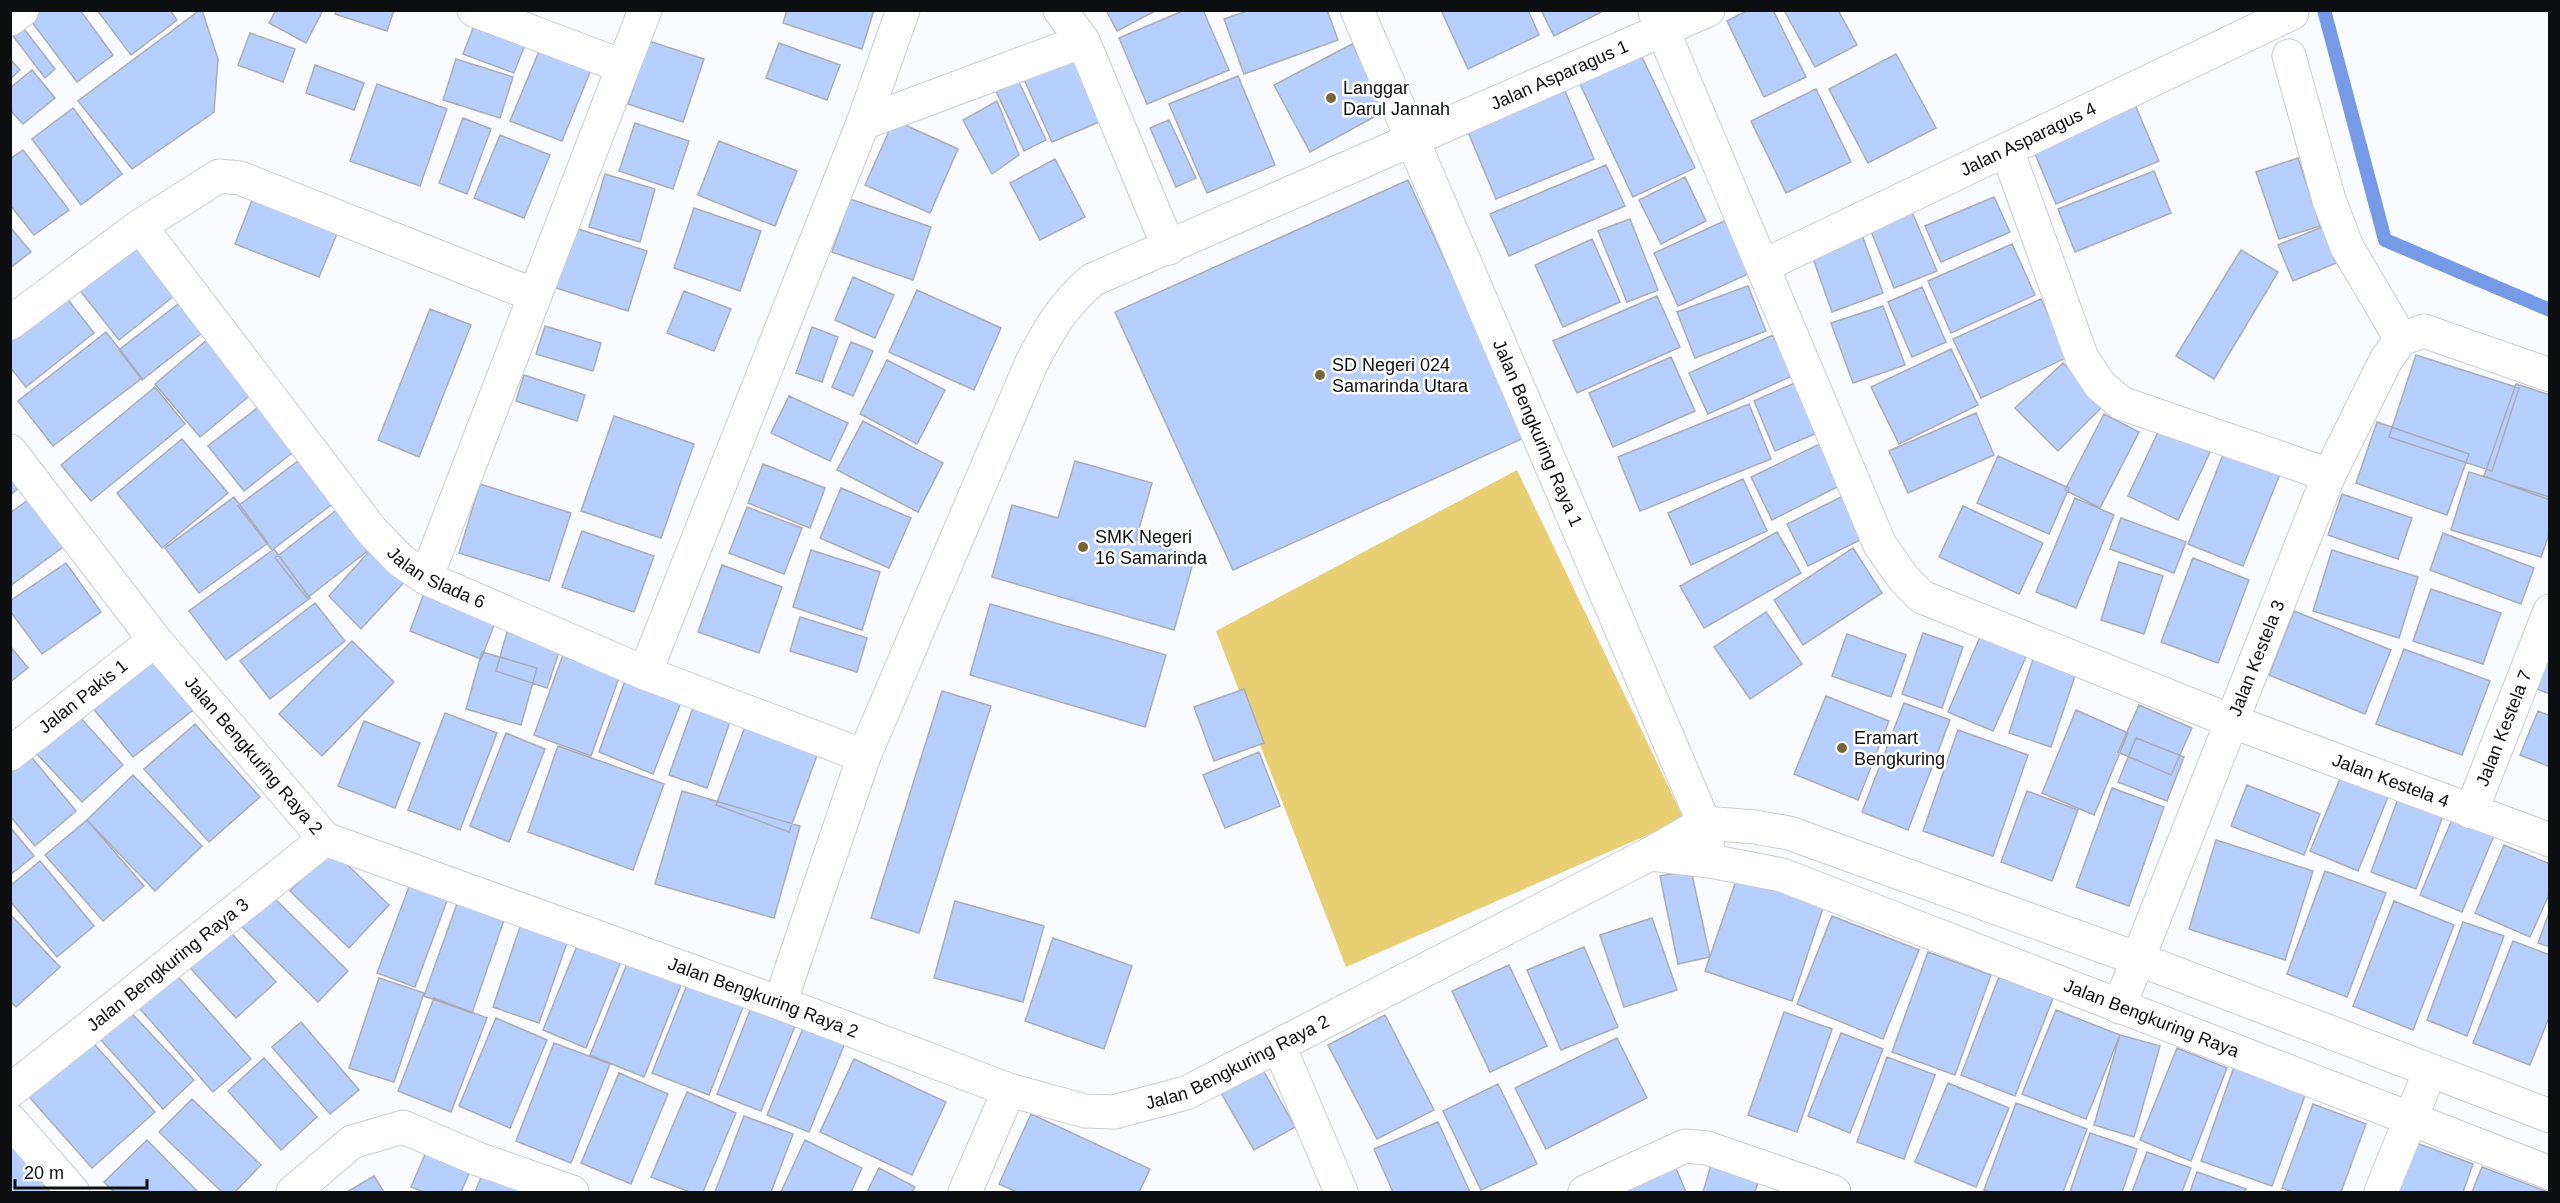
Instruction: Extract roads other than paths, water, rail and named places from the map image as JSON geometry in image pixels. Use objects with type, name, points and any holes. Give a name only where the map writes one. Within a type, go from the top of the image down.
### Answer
[{"type":"street","points":[[10,19],[22,10]]},
{"type":"street","points":[[474,10],[622,66]]},
{"type":"street","points":[[426,578],[645,10]]},
{"type":"street","points":[[645,673],[863,123],[903,10]]},
{"type":"street","points":[[1060,10],[1083,41],[1169,248]]},
{"type":"street","name":"Jalan Bengkuring Raya 1","points":[[1357,10],[1704,823],[1710,861]]},
{"type":"street","name":"Jalan Asparagus 1","points":[[780,1003],[864,756],[1032,362],[1053,321],[1069,301],[1092,280],[1412,142],[1660,21],[1708,10]]},
{"type":"street","name":"Jalan Asparagus 4","points":[[1763,266],[2292,13]]},
{"type":"street","name":"Jalan Kestela 4","points":[[1660,21],[1880,545],[1904,579],[1922,597],[2231,721],[2550,840]]},
{"type":"street","points":[[863,123],[1083,41]]},
{"type":"street","points":[[2289,56],[2329,200],[2347,247],[2413,335],[2550,375]]},
{"type":"street","points":[[2007,150],[2082,358],[2100,386],[2121,403],[2329,475]]},
{"type":"street","points":[[10,323],[140,226],[219,176],[240,178],[534,295]]},
{"type":"street","name":"Jalan Slada 6","points":[[140,226],[372,531],[401,561],[426,578],[645,673],[864,756]]},
{"type":"street","name":"Jalan Kestela 3","points":[[2119,1007],[2329,475],[2386,360],[2413,335]]},
{"type":"street","name":"Jalan Bengkuring Raya 2","points":[[10,451],[155,640],[325,839],[780,1003],[1009,1090],[1085,1111],[1114,1112],[1186,1093],[1650,854],[1704,823]]},
{"type":"street","name":"Jalan Kestela 7","points":[[2471,812],[2550,611]]},
{"type":"street","name":"Jalan Pakis 1","points":[[10,754],[155,640]]},
{"type":"street","points":[[1704,823],[1755,827],[1789,833],[2138,959],[2550,1116]]},
{"type":"street","name":"Jalan Bengkuring Raya 3","points":[[10,1091],[325,839]]},
{"type":"street","points":[[1650,854],[1710,861]]},
{"type":"street","name":"Jalan Bengkuring Raya","points":[[1710,861],[1751,867],[1782,875],[2550,1173]]},
{"type":"street","points":[[1279,1046],[1341,1192]]},
{"type":"street","points":[[2381,1192],[2430,1071]]},
{"type":"street","points":[[965,1192],[1009,1090]]},
{"type":"street","points":[[10,1120],[73,1192]]},
{"type":"street","points":[[294,1192],[352,1142],[403,1127],[478,1159],[572,1192]]},
{"type":"street","points":[[1585,1192],[1685,1146],[1707,1148],[1834,1192]]},
{"type":"waterway","points":[[2324,10],[2385,240],[2550,310]]},
{"type":"place","name":"Langgar Darul Jannah","points":[[1331,98]]},
{"type":"place","name":"SD Negeri 024 Samarinda Utara","points":[[1320,375]]},
{"type":"place","name":"SMK Negeri 16 Samarinda","points":[[1083,547]]},
{"type":"place","name":"Eramart Bengkuring","points":[[1842,748]]}]
